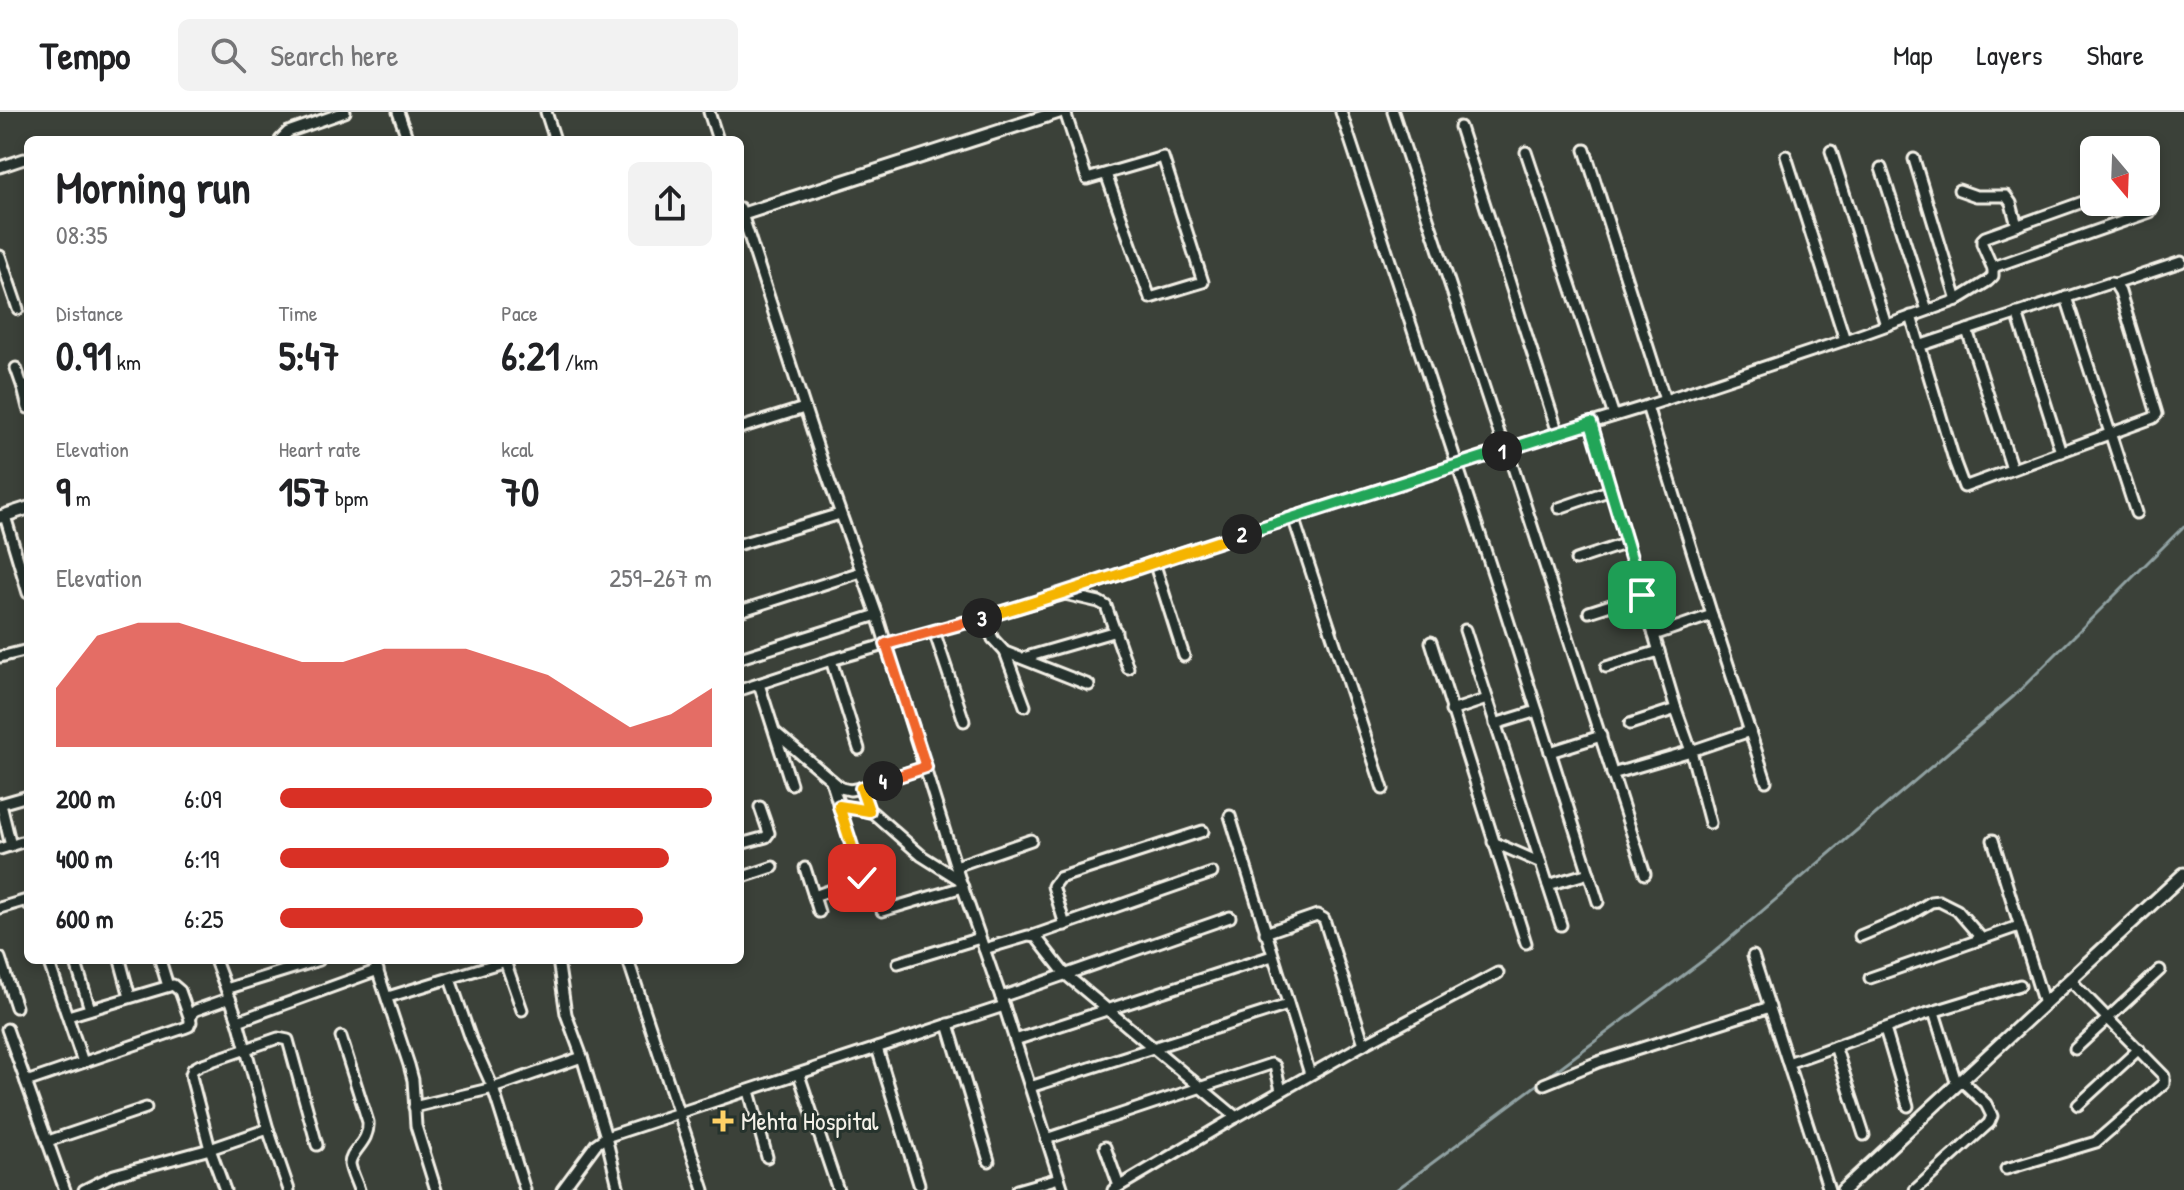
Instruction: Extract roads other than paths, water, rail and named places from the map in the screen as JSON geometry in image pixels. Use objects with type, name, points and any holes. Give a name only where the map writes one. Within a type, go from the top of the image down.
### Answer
[{"type":"street","points":[[284,136],[345,112]]},
{"type":"street","points":[[398,112],[407,136]]},
{"type":"street","points":[[546,112],[554,136]]},
{"type":"street","points":[[709,112],[717,136]]},
{"type":"street","points":[[744,212],[1062,112],[1087,179],[1163,157],[1203,282],[1150,298],[1106,174]]},
{"type":"street","points":[[1341,112],[1598,902]]},
{"type":"street","points":[[1393,112],[1501,439],[1507,449],[1645,874]]},
{"type":"street","points":[[1460,127],[1558,433]]},
{"type":"street","points":[[1585,150],[1665,400]]},
{"type":"street","points":[[1831,151],[1886,325]]},
{"type":"street","points":[[1526,152],[1614,416]]},
{"type":"street","points":[[1786,156],[1845,340]]},
{"type":"street","points":[[0,167],[24,159]]},
{"type":"street","points":[[1914,159],[1957,300]]},
{"type":"street","points":[[1881,168],[1927,310]]},
{"type":"street","points":[[1959,190],[1976,196],[2006,196],[2017,226]]},
{"type":"street","points":[[744,689],[831,660],[1065,594],[1293,517],[1647,406],[1957,300],[1993,276],[1982,244],[1985,237],[2080,203]]},
{"type":"street","points":[[1993,269],[1999,264],[2138,216]]},
{"type":"street","points":[[744,222],[804,408],[877,615],[961,884],[1063,1190]]},
{"type":"street","points":[[0,256],[18,309]]},
{"type":"street","points":[[1919,346],[2181,262]]},
{"type":"street","points":[[1911,316],[1964,487],[2157,414],[2115,284]]},
{"type":"street","points":[[2066,297],[2136,513]]},
{"type":"street","points":[[2017,313],[2061,452]]},
{"type":"street","points":[[1967,330],[2012,469]]},
{"type":"street","points":[[16,368],[24,385]]},
{"type":"street","points":[[1647,406],[1766,781]]},
{"type":"street","points":[[744,427],[804,408]]},
{"type":"street","points":[[1591,423],[1710,823]]},
{"type":"street","points":[[1559,508],[1611,490]]},
{"type":"street","points":[[24,509],[3,516],[24,581]]},
{"type":"street","points":[[744,543],[840,514]]},
{"type":"street","points":[[1293,517],[1383,789]]},
{"type":"street","points":[[1576,560],[1627,543]]},
{"type":"street","points":[[1154,562],[1184,656]]},
{"type":"street","points":[[744,610],[861,572]]},
{"type":"street","points":[[1065,594],[1106,606],[1128,668]]},
{"type":"street","points":[[1589,612],[1642,595]]},
{"type":"street","points":[[744,657],[877,615]]},
{"type":"street","points":[[1654,635],[1712,615]]},
{"type":"street","points":[[984,617],[993,639],[1005,652],[1025,706]]},
{"type":"street","points":[[1465,630],[1561,925]]},
{"type":"street","points":[[934,631],[964,721]]},
{"type":"street","points":[[1023,658],[1116,631]]},
{"type":"street","points":[[1431,642],[1526,943]]},
{"type":"street","points":[[0,657],[24,651]]},
{"type":"street","points":[[1606,667],[1659,651]]},
{"type":"street","points":[[1005,652],[1089,685]]},
{"type":"street","points":[[831,660],[859,749]]},
{"type":"street","points":[[759,684],[791,784]]},
{"type":"street","points":[[1451,711],[1487,699]]},
{"type":"street","points":[[1630,724],[1676,709]]},
{"type":"street","points":[[1495,724],[1537,711]]},
{"type":"street","points":[[1612,774],[1750,731]]},
{"type":"street","points":[[776,733],[845,789],[861,788],[926,767]]},
{"type":"street","points":[[1550,752],[1601,736]]},
{"type":"street","points":[[814,896],[862,878],[831,780]]},
{"type":"street","points":[[861,788],[869,811],[961,884]]},
{"type":"street","points":[[11,846],[0,804],[24,797]]},
{"type":"street","points":[[839,806],[869,811]]},
{"type":"street","points":[[744,843],[766,837],[769,833],[760,807]]},
{"type":"street","points":[[1230,816],[1310,1074]]},
{"type":"street","points":[[1065,925],[1053,886],[1059,878],[1203,831]]},
{"type":"street","points":[[956,866],[1031,840]]},
{"type":"street","points":[[1993,840],[2044,1004]]},
{"type":"street","points":[[0,849],[24,841]]},
{"type":"street","points":[[1493,842],[1541,863]]},
{"type":"street","points":[[744,877],[773,867]]},
{"type":"street","points":[[805,868],[819,912]]},
{"type":"street","points":[[898,963],[982,943],[1032,936],[1212,873]]},
{"type":"street","points":[[1548,885],[1589,873]]},
{"type":"street","points":[[1843,1190],[2184,874]]},
{"type":"street","points":[[882,911],[961,884]]},
{"type":"street","points":[[1860,936],[1939,901],[1957,910],[1982,939]]},
{"type":"street","points":[[0,908],[24,902]]},
{"type":"street","points":[[1265,933],[1317,915],[1324,919],[1364,1044]]},
{"type":"street","points":[[562,1190],[596,1144],[606,1137],[948,1024],[1065,974],[1230,917]]},
{"type":"street","points":[[1870,978],[2019,926]]},
{"type":"street","points":[[1032,936],[1038,939],[1065,974],[1236,1117]]},
{"type":"street","points":[[1015,1040],[1272,956]]},
{"type":"street","points":[[1753,956],[1829,1190]]},
{"type":"street","points":[[0,958],[16,1007]]},
{"type":"street","points":[[49,964],[83,1062]]},
{"type":"street","points":[[76,964],[90,1009]]},
{"type":"street","points":[[121,964],[130,997]]},
{"type":"street","points":[[161,964],[168,986]]},
{"type":"street","points":[[217,964],[238,1021],[268,1129],[289,1190]]},
{"type":"street","points":[[26,1082],[184,1028],[191,1022],[192,1013],[228,993],[308,964]]},
{"type":"street","points":[[388,997],[498,964]]},
{"type":"street","points":[[508,964],[522,1010]]},
{"type":"street","points":[[559,964],[566,1014],[582,1057],[619,1190]]},
{"type":"street","points":[[629,964],[704,1190]]},
{"type":"street","points":[[238,1021],[376,965],[409,1065],[416,1126],[436,1190]]},
{"type":"street","points":[[2075,1049],[2160,970]]},
{"type":"street","points":[[1105,1147],[1116,1188],[1281,1090],[1498,973]]},
{"type":"street","points":[[450,979],[471,1039],[493,1088],[525,1190]]},
{"type":"street","points":[[2006,1169],[2096,1142],[2162,1086],[2164,1076],[2070,980]]},
{"type":"street","points":[[68,1016],[173,985],[180,991],[191,1022]]},
{"type":"street","points":[[1788,1063],[2020,985]]},
{"type":"street","points":[[1030,1087],[1288,1005]]},
{"type":"street","points":[[1544,1084],[1598,1062],[1770,1007]]},
{"type":"street","points":[[1915,1190],[1989,1123],[1992,1116],[1986,1104],[1960,1083],[1934,1012]]},
{"type":"street","points":[[948,1024],[989,1161]]},
{"type":"street","points":[[7,1029],[65,1190]]},
{"type":"street","points":[[1885,1029],[1908,1106]]},
{"type":"street","points":[[341,1037],[369,1130],[350,1164],[359,1190]]},
{"type":"street","points":[[225,1190],[210,1149],[191,1074],[200,1065],[278,1038],[288,1040],[317,1145]]},
{"type":"street","points":[[1835,1046],[1864,1135]]},
{"type":"street","points":[[877,1048],[919,1184]]},
{"type":"street","points":[[2078,1105],[2139,1049]]},
{"type":"street","points":[[414,1107],[493,1088],[582,1057]]},
{"type":"street","points":[[1046,1139],[1271,1064],[1275,1066],[1281,1090]]},
{"type":"street","points":[[799,1075],[838,1190]]},
{"type":"street","points":[[749,1091],[767,1157]]},
{"type":"street","points":[[48,1141],[146,1108]]},
{"type":"street","points":[[84,1190],[98,1186],[114,1175],[210,1149],[268,1129]]},
{"type":"street","points":[[1017,1190],[1059,1178]]},
{"type":"waterway","points":[[1396,1190],[1713,953],[2014,696],[2184,526]]},
{"type":"place","name":"Mehta Hospital","points":[[723,1121]]}]
